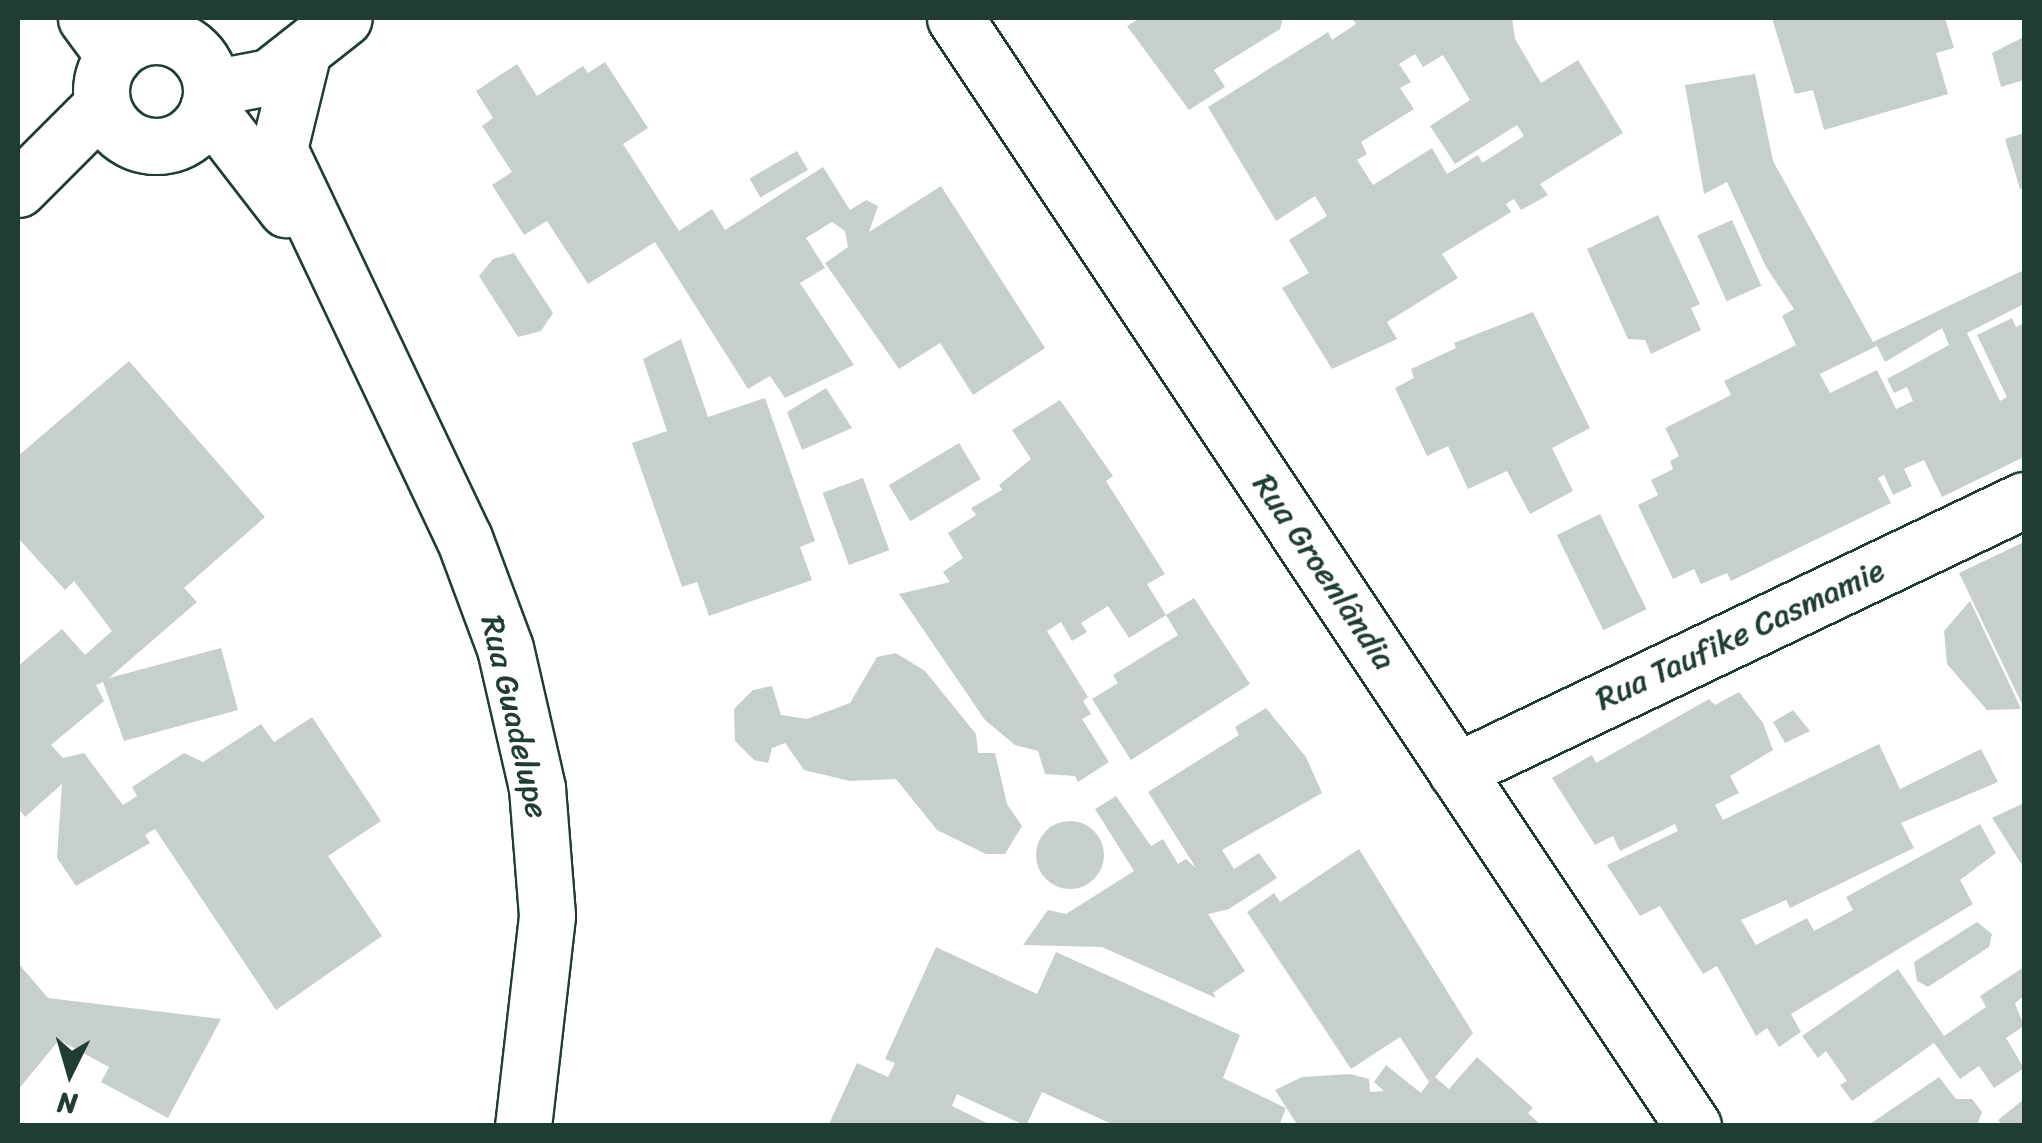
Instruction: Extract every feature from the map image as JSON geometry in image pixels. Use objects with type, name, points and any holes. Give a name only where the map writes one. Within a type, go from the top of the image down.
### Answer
[{"type":"street","points":[[116,48],[116,130],[156,146],[191,134],[210,98],[269,77],[344,18]]},
{"type":"street","name":"Rua Groenlândia","points":[[956,18],[1693,1126]]},
{"type":"street","points":[[18,189],[116,48],[172,38],[189,46],[210,98]]},
{"type":"street","name":"Rua Guadelupe","points":[[302,51],[279,149],[464,538],[505,648],[537,788],[547,916],[524,1126]]},
{"type":"street","name":"Rua Guadelupe","points":[[210,98],[340,278]]},
{"type":"street","name":"Rua Taufike Casmamie","points":[[1456,771],[2024,500]]},
{"type":"building","points":[[1140,18],[1282,21],[1280,29],[1214,70],[1225,87],[1189,110],[1127,26]]},
{"type":"building","points":[[1352,18],[1512,18],[1515,39],[1541,83],[1578,60],[1623,133],[1540,184],[1548,195],[1521,210],[1514,199],[1506,204],[1511,212],[1442,254],[1458,278],[1387,322],[1397,339],[1332,369],[1282,288],[1309,273],[1289,240],[1327,216],[1315,196],[1276,221],[1208,107],[1328,32],[1332,40],[1356,24]],"holes":[[[1415,54],[1423,67],[1443,55],[1470,100],[1430,126],[1455,164],[1517,125],[1524,136],[1482,163],[1478,155],[1447,174],[1432,148],[1373,185],[1357,160],[1367,154],[1361,142],[1414,109],[1400,88],[1411,82],[1399,64]]]},
{"type":"building","points":[[1772,18],[1945,18],[1954,48],[1936,53],[1948,94],[1824,130],[1813,90],[1795,94]]},
{"type":"building","points":[[2024,37],[2024,80],[2001,87],[1992,53]]},
{"type":"building","points":[[605,62],[648,128],[623,144],[679,231],[712,209],[725,230],[823,167],[850,210],[866,200],[878,206],[869,232],[941,186],[1045,348],[973,395],[940,343],[899,369],[825,263],[848,247],[845,231],[832,222],[806,238],[825,268],[800,283],[854,365],[785,398],[770,376],[748,389],[655,242],[588,284],[547,221],[524,235],[492,185],[512,172],[482,126],[493,118],[476,91],[517,64],[537,96],[583,66],[588,73]]},
{"type":"building","points":[[1755,74],[1773,161],[1873,342],[2024,270],[2024,304],[1967,333],[2000,401],[2007,397],[1977,335],[2012,318],[2016,327],[2024,323],[2024,457],[1942,497],[1924,460],[1904,469],[1912,486],[1893,495],[1884,475],[1878,478],[1891,503],[1731,581],[1727,573],[1701,584],[1694,569],[1673,579],[1638,505],[1658,495],[1651,480],[1673,469],[1670,461],[1679,456],[1665,428],[1731,395],[1724,381],[1796,345],[1782,316],[1794,309],[1766,267],[1727,182],[1704,194],[1685,85]],"holes":[[[1942,328],[1949,345],[1887,379],[1894,393],[1907,387],[1913,401],[1896,409],[1877,370],[1830,393],[1820,374],[1877,346],[1885,362]]]},
{"type":"building","points":[[2024,133],[2024,188],[2020,189],[2005,139]]},
{"type":"building","points":[[797,151],[808,170],[760,198],[749,178]]},
{"type":"building","points":[[1658,215],[1700,304],[1691,308],[1701,330],[1651,354],[1645,340],[1628,339],[1587,249]]},
{"type":"building","points":[[1732,220],[1761,286],[1727,301],[1697,235]]},
{"type":"building","points":[[514,253],[553,313],[541,331],[518,337],[479,276],[493,259]]},
{"type":"building","points":[[1533,312],[1590,428],[1552,448],[1573,491],[1530,514],[1507,471],[1468,489],[1448,446],[1427,456],[1395,388],[1414,378],[1411,369],[1456,348],[1454,343]]},
{"type":"building","points":[[681,339],[708,417],[765,398],[815,541],[800,547],[812,580],[709,616],[697,582],[682,587],[632,443],[667,431],[643,359]]},
{"type":"building","points":[[129,361],[265,517],[184,588],[197,602],[109,678],[221,648],[238,710],[124,741],[103,682],[96,685],[104,701],[51,745],[63,758],[84,753],[123,805],[137,796],[132,787],[184,753],[203,762],[261,724],[274,742],[312,717],[381,821],[328,856],[382,936],[276,1010],[155,829],[145,835],[150,843],[76,886],[57,858],[62,784],[25,817],[18,808],[18,666],[62,629],[85,655],[112,631],[74,581],[65,590],[18,538],[18,456]]},
{"type":"building","points":[[826,388],[852,428],[802,450],[787,412]]},
{"type":"building","points":[[1060,400],[1113,476],[1106,481],[1165,574],[1147,584],[1166,615],[1129,638],[1108,606],[1081,623],[1087,632],[1072,641],[1061,622],[1047,631],[1088,697],[1083,701],[1091,714],[1082,719],[1109,762],[1078,782],[1075,776],[1045,774],[1038,751],[1015,745],[985,720],[899,594],[950,582],[943,572],[963,558],[948,533],[976,515],[971,508],[1002,490],[999,485],[1031,459],[1012,430]]},
{"type":"building","points":[[959,443],[981,479],[910,521],[889,485]]},
{"type":"building","points":[[863,478],[889,550],[849,565],[823,493]]},
{"type":"building","points":[[1600,514],[1646,609],[1603,630],[1557,535]]},
{"type":"building","points":[[2024,542],[2024,708],[1959,573]]},
{"type":"building","points":[[1194,598],[1250,684],[1131,760],[1092,699],[1118,683],[1113,675],[1178,635],[1166,615]]},
{"type":"building","points":[[1970,601],[2021,709],[1987,710],[1947,664],[1944,631]]},
{"type":"building","points":[[896,653],[925,671],[976,734],[978,753],[995,753],[1007,804],[1022,826],[1005,854],[986,854],[937,830],[896,779],[850,781],[804,770],[785,743],[772,748],[768,763],[754,760],[735,741],[734,709],[753,690],[772,686],[781,715],[807,719],[850,703],[877,657]]},
{"type":"building","points":[[1739,692],[1763,723],[1773,750],[1730,776],[1739,793],[1715,805],[1723,820],[1879,744],[1900,789],[1981,749],[1998,782],[1901,823],[1914,848],[1790,908],[1786,900],[1741,920],[1756,945],[1807,918],[1814,931],[1853,910],[1846,897],[1980,824],[1996,853],[1960,880],[1973,904],[1791,1014],[1801,1032],[1779,1047],[1767,1028],[1756,1036],[1717,966],[1703,974],[1660,906],[1640,916],[1607,865],[1678,831],[1675,824],[1620,851],[1613,836],[1595,845],[1552,778],[1592,755],[1596,763],[1709,699],[1715,705]]},
{"type":"building","points":[[1266,708],[1306,757],[1322,793],[1222,850],[1234,869],[1259,853],[1277,878],[1229,909],[1208,914],[1245,971],[1213,993],[1216,998],[1102,947],[1023,945],[1048,910],[1066,914],[1134,871],[1095,809],[1116,796],[1151,846],[1163,839],[1178,864],[1186,859],[1196,868],[1148,792],[1239,735],[1235,727]]},
{"type":"building","points":[[1793,710],[1810,731],[1785,743],[1773,722]]},
{"type":"building","points":[[2024,803],[2024,868],[1992,818]]},
{"type":"building","points":[[1070,821],[1094,831],[1104,855],[1094,879],[1070,889],[1046,879],[1036,855],[1046,831]]},
{"type":"building","points":[[1359,849],[1473,1033],[1435,1077],[1449,1089],[1477,1057],[1533,1108],[1528,1113],[1542,1126],[1298,1126],[1275,1090],[1302,1077],[1350,1074],[1369,1079],[1370,1092],[1384,1091],[1374,1082],[1386,1065],[1421,1093],[1429,1082],[1400,1037],[1351,1069],[1247,912],[1274,893],[1280,902]]},
{"type":"building","points":[[1977,922],[1992,934],[1989,947],[1928,987],[1917,981],[1914,962]]},
{"type":"building","points":[[936,947],[1037,994],[1056,952],[1240,1035],[1223,1078],[1286,1108],[1279,1126],[1116,1126],[1042,1092],[1026,1126],[957,1094],[952,1106],[993,1126],[828,1126],[857,1063],[888,1077],[895,1063],[885,1059]]},
{"type":"building","points":[[18,963],[48,998],[221,1019],[168,1118],[101,1082],[109,1067],[59,1040],[18,1090]]},
{"type":"building","points":[[2024,967],[2024,996],[2015,1003],[2024,1026],[2006,1038],[2024,1068],[1994,1088],[1979,1066],[1960,1079],[1934,1043],[1852,1101],[1840,1085],[1847,1081],[1826,1051],[1818,1058],[1802,1036],[1898,969],[1944,1036],[1986,1007],[1980,996]]},
{"type":"building","points":[[1939,1077],[1956,1099],[1972,1099],[1982,1112],[1977,1126],[1867,1126]]},
{"type":"building","points":[[2024,1099],[2024,1126],[2002,1126],[1998,1120]]}]
